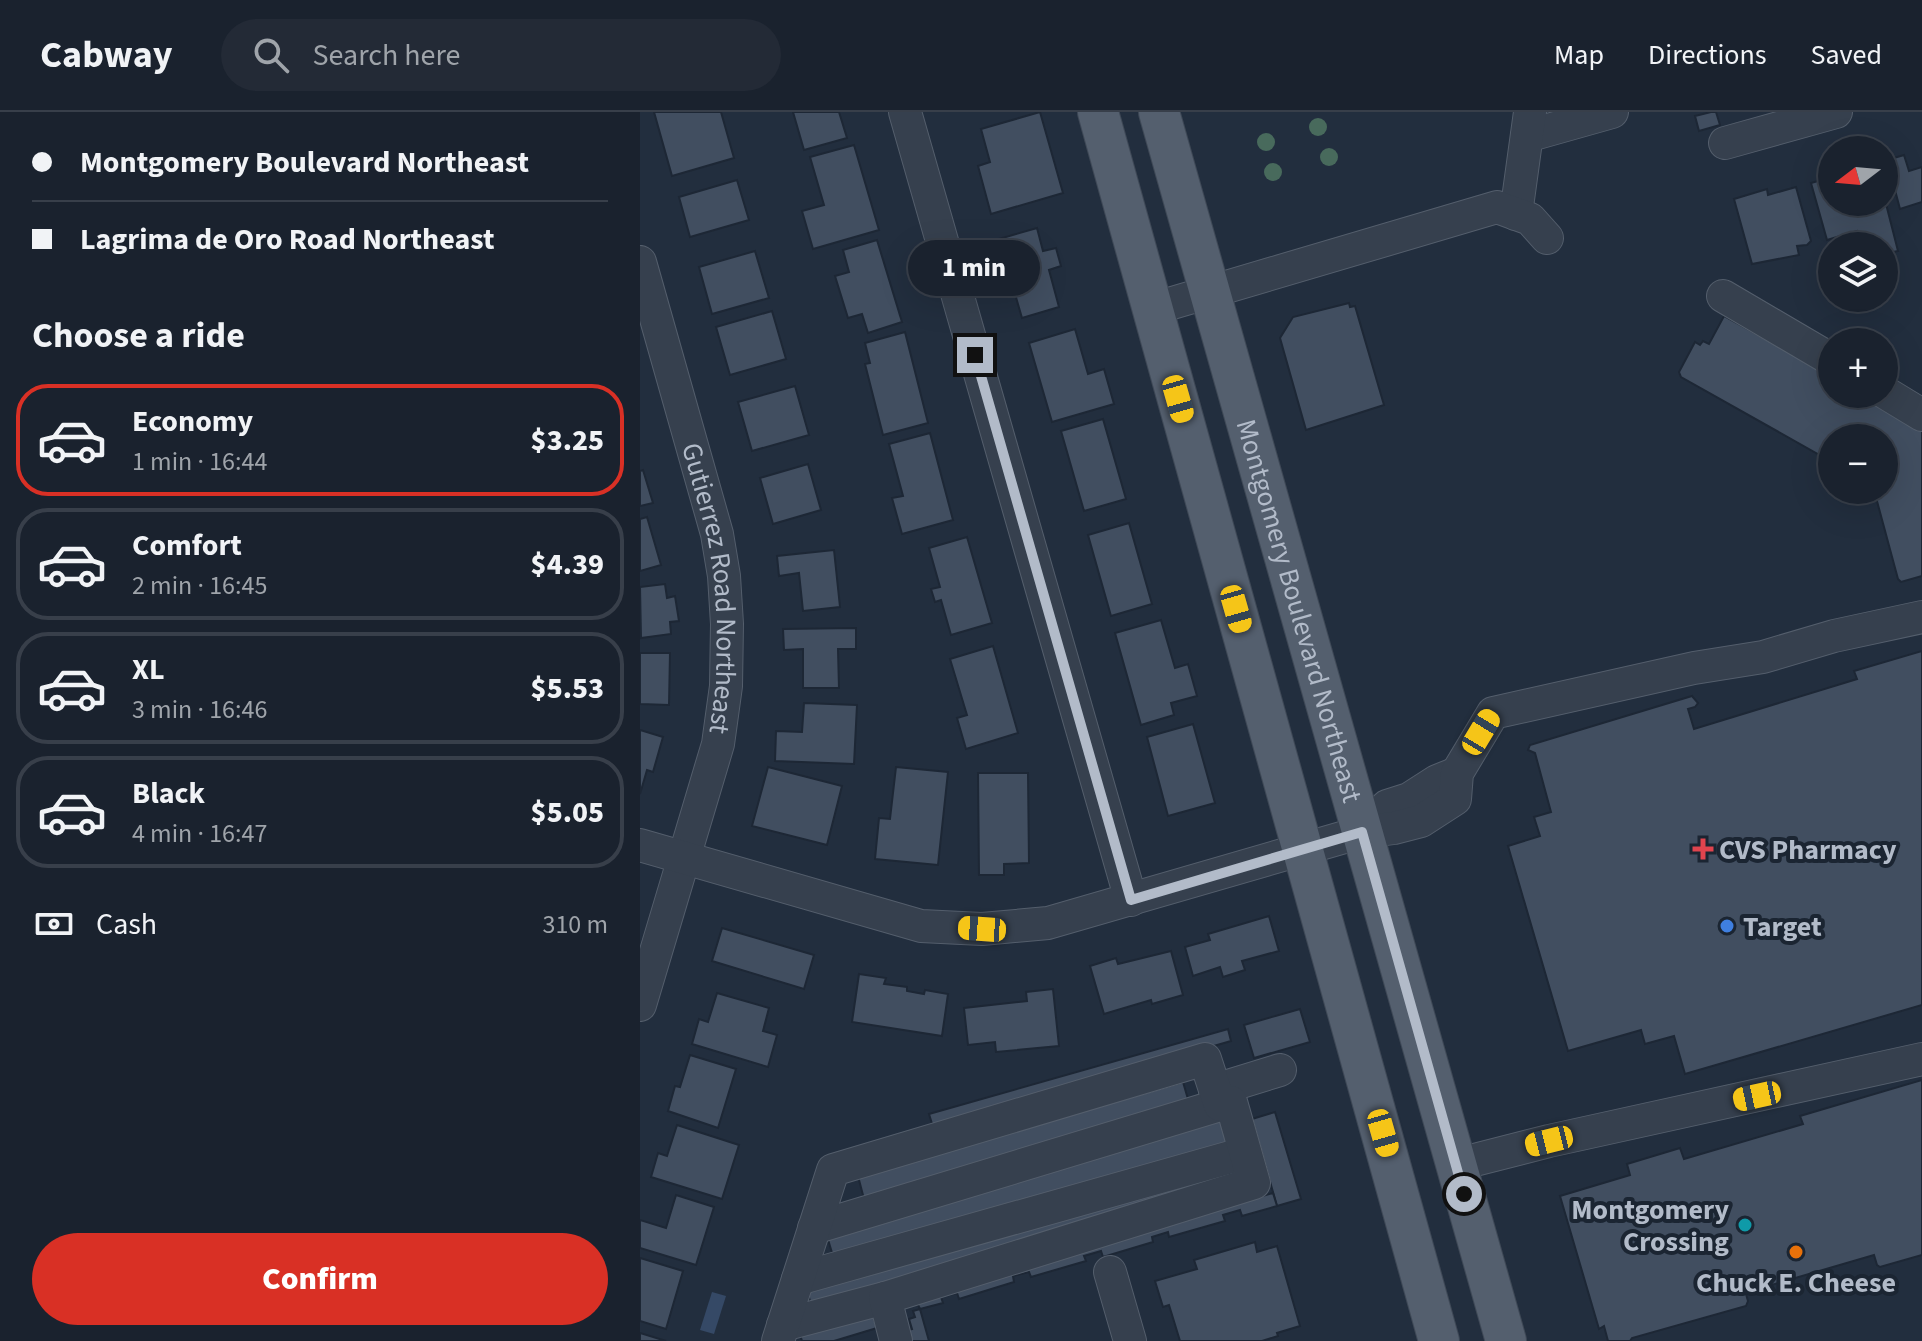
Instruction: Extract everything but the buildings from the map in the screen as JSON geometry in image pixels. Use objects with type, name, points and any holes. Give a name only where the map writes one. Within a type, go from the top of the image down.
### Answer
[{"type":"main road","points":[[1098,112],[1439,1341]]},
{"type":"main road","name":"Montgomery Boulevard Northeast","points":[[1159,112],[1506,1341]]},
{"type":"street","points":[[905,112],[1131,900]]},
{"type":"street","points":[[1516,214],[1528,124],[1612,112]]},
{"type":"street","points":[[1725,143],[1834,112]]},
{"type":"street","points":[[1152,309],[1497,207],[1530,219],[1547,238]]},
{"type":"street","name":"Gutierrez Road Northeast","points":[[640,262],[717,534],[727,624],[726,686],[718,744],[640,1005]]},
{"type":"street","points":[[1723,296],[1818,352]]},
{"type":"street","points":[[1898,400],[1922,415]]},
{"type":"street","points":[[640,845],[921,926],[982,929],[1048,923],[1362,832],[1421,821],[1455,799],[1457,773],[1493,713],[1694,668],[1763,657],[1834,636],[1922,617]]},
{"type":"street","points":[[780,1333],[833,1170],[1205,1059],[1217,1098]]},
{"type":"street","points":[[1455,1165],[1549,1141],[1922,1059]]},
{"type":"street","points":[[814,1228],[1217,1098],[1280,1070]]},
{"type":"street","points":[[780,1333],[1254,1183],[1231,1102],[1217,1098]]},
{"type":"street","points":[[798,1279],[1245,1153]]},
{"type":"street","points":[[1110,1272],[1130,1341]]},
{"type":"street","points":[[885,1298],[891,1340]]},
{"type":"water","points":[[712,1292],[726,1296],[714,1334],[700,1330]]},
{"type":"place","name":"CVS Pharmacy","points":[[1703,849]]},
{"type":"place","name":"Target","points":[[1727,926]]},
{"type":"place","name":"Montgomery Crossing","points":[[1745,1225]]},
{"type":"place","name":"Chuck E. Cheese","points":[[1796,1252]]},
{"type":"route","points":[[975,355],[1131,900],[1362,832],[1464,1194]]}]
